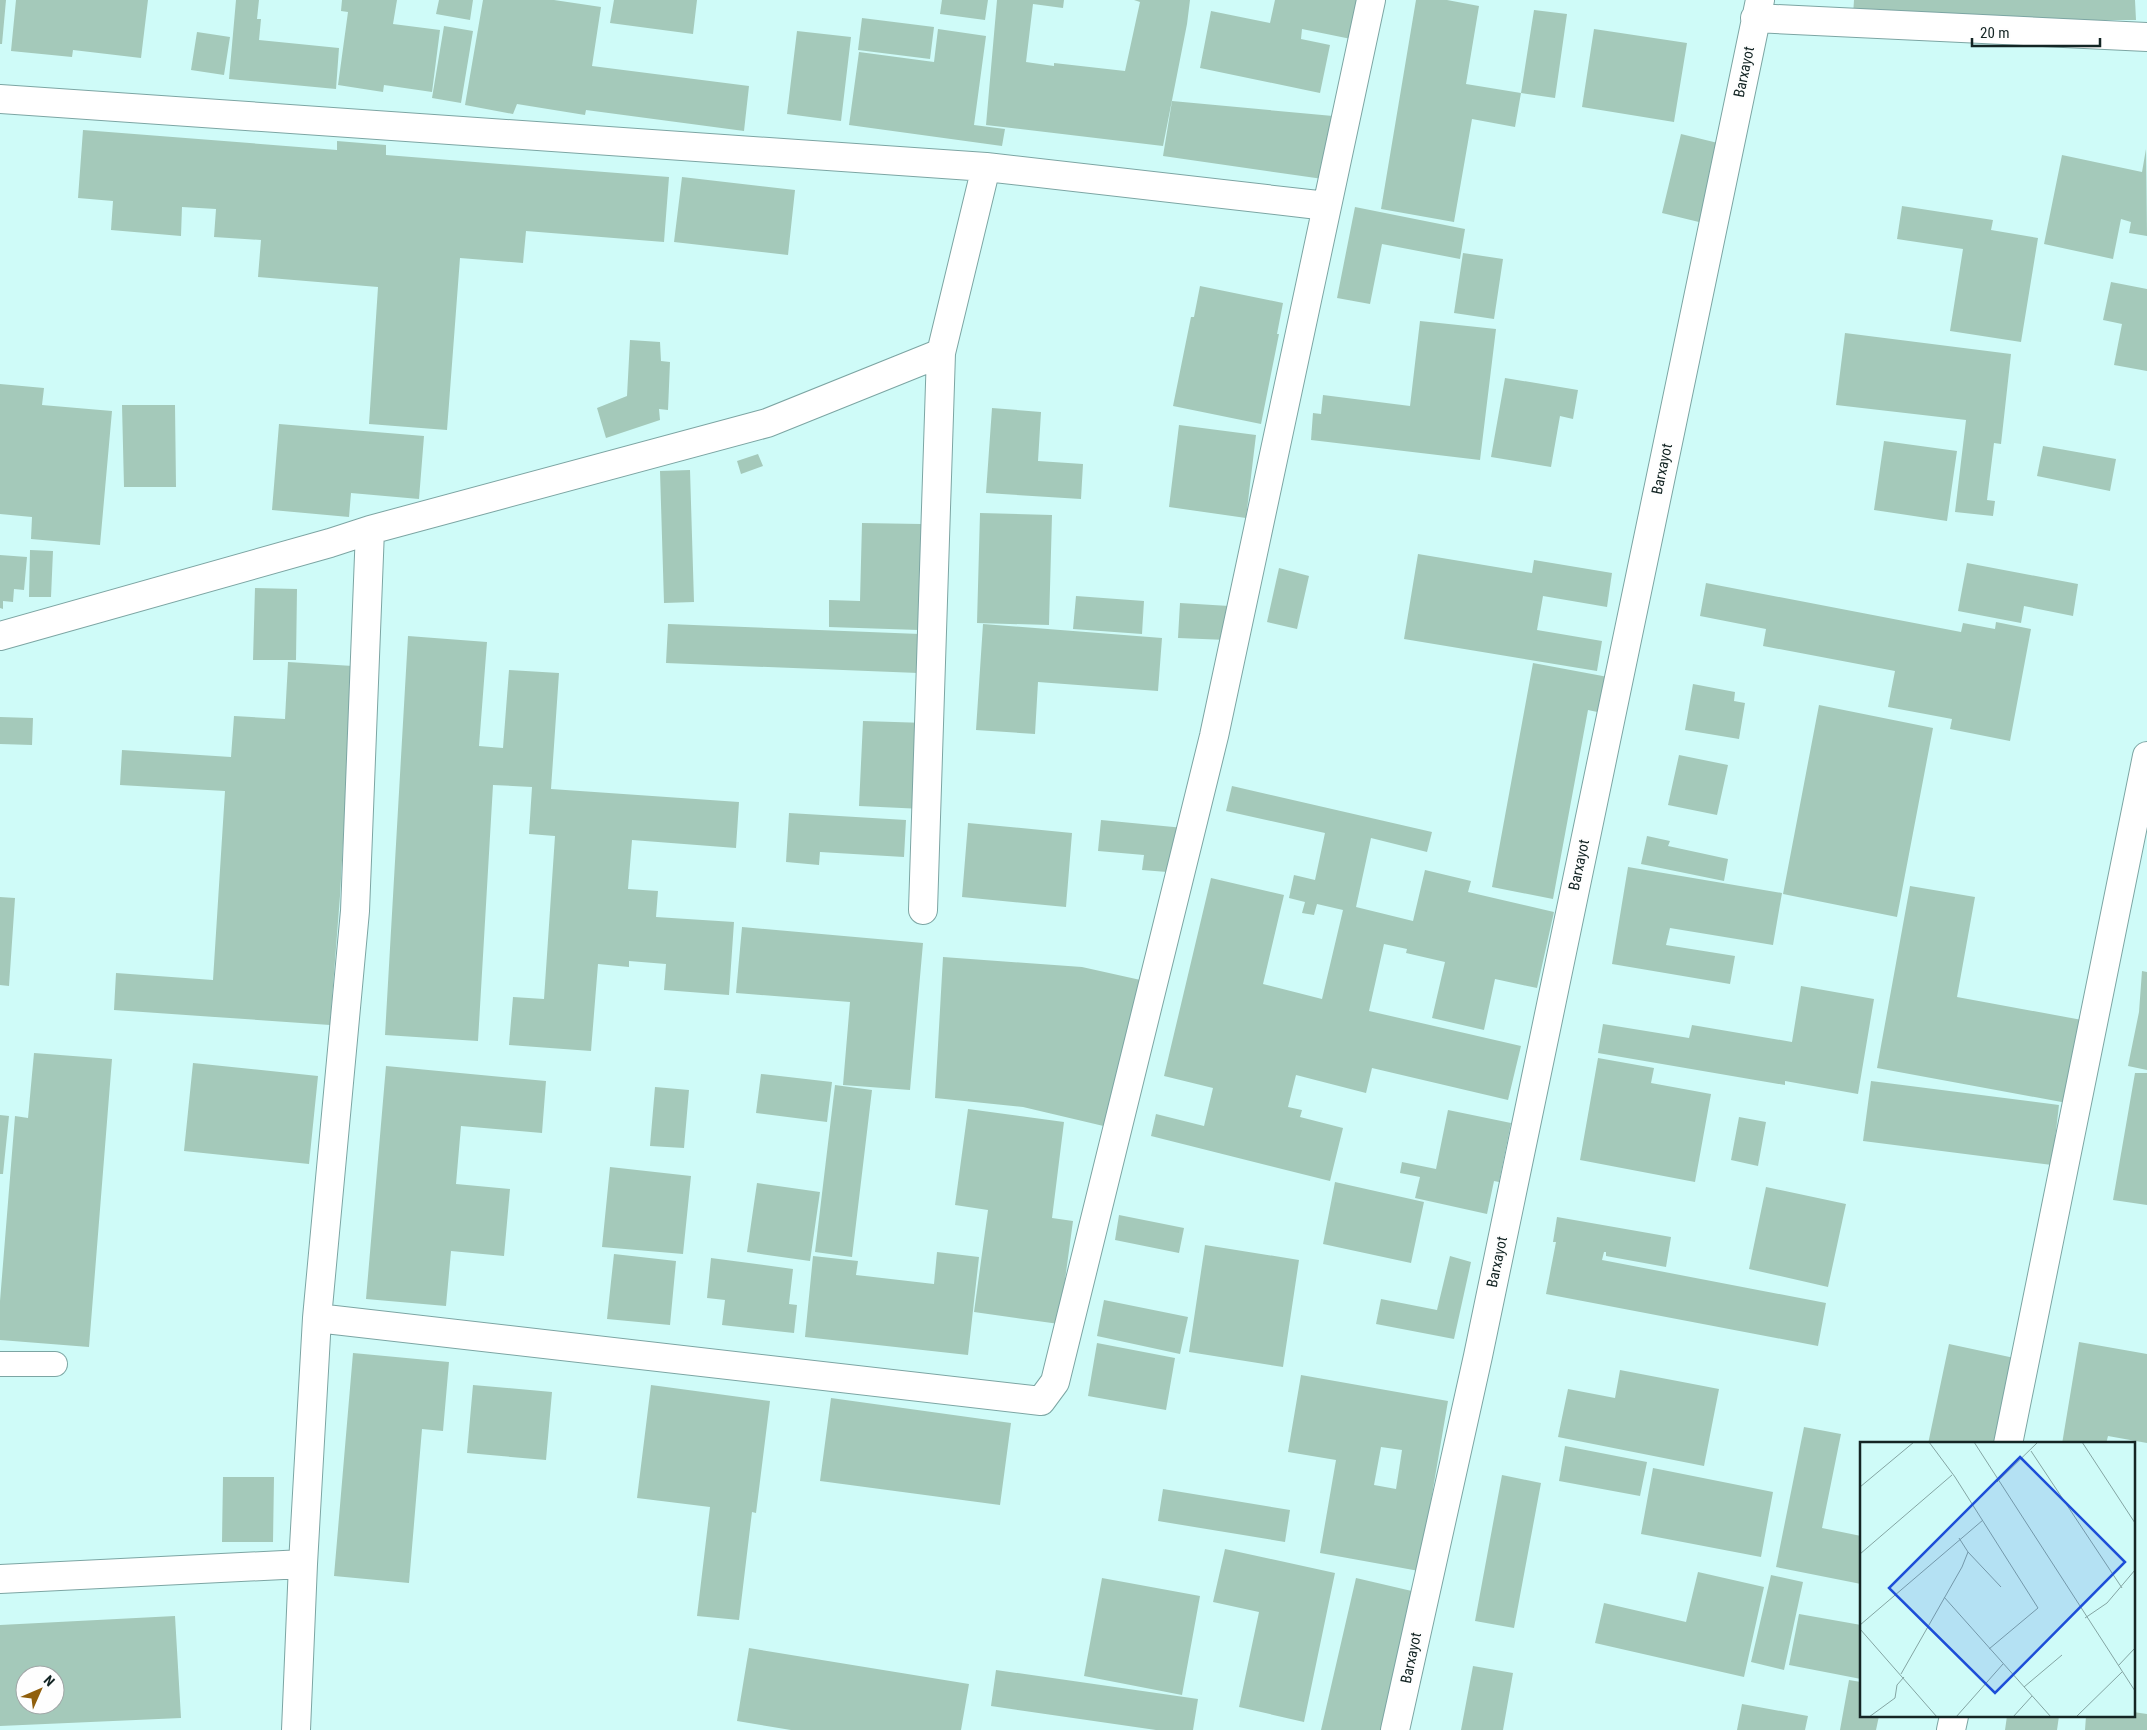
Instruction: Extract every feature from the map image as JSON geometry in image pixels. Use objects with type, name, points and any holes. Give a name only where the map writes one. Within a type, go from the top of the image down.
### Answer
[{"type":"street","points":[[317,1318],[1041,1401],[1055,1382],[1214,736],[1371,0]]},
{"type":"street","points":[[1758,9],[2147,37]]},
{"type":"street","name":"Barxayot","points":[[1395,1730],[1482,1336],[1758,9]]},
{"type":"street","points":[[0,99],[986,166],[1327,206]]},
{"type":"street","points":[[923,910],[941,353],[986,166]]},
{"type":"street","points":[[0,636],[370,530],[767,423],[941,353]]},
{"type":"street","points":[[296,1730],[302,1564],[317,1318],[354,911],[370,530]]},
{"type":"street","points":[[2008,1442],[2147,756]]},
{"type":"street","points":[[0,1579],[302,1564]]},
{"type":"lane","points":[[0,1364],[55,1364]]},
{"type":"building","points":[[0,0],[6,0],[2,44],[0,44]]},
{"type":"building","points":[[16,0],[148,0],[141,58],[73,50],[72,57],[11,51]]},
{"type":"building","points":[[236,0],[259,0],[257,19],[261,19],[259,40],[339,48],[336,89],[229,79]]},
{"type":"building","points":[[342,0],[397,0],[393,24],[440,30],[432,92],[384,85],[383,92],[338,85],[348,12],[341,11]]},
{"type":"building","points":[[439,0],[473,0],[470,20],[436,14]]},
{"type":"building","points":[[483,0],[554,0],[601,7],[592,66],[749,86],[744,131],[586,110],[585,115],[517,104],[513,114],[465,105]]},
{"type":"building","points":[[614,0],[697,0],[693,34],[610,23]]},
{"type":"building","points":[[942,0],[988,0],[985,20],[940,14]]},
{"type":"building","points":[[997,0],[1064,0],[1063,8],[1033,4],[1026,62],[1054,66],[1054,63],[1125,71],[1140,2],[1134,0],[1190,0],[1163,146],[986,125]]},
{"type":"building","points":[[1275,0],[1359,0],[1351,39],[1302,29],[1301,39],[1330,45],[1320,93],[1200,68],[1211,11],[1270,23]]},
{"type":"building","points":[[1416,0],[1447,0],[1479,6],[1466,84],[1521,93],[1515,127],[1472,119],[1454,222],[1381,209]]},
{"type":"building","points":[[1854,0],[2135,0],[2136,20],[2105,20],[2104,26],[1853,15]]},
{"type":"building","points":[[1534,10],[1567,14],[1555,98],[1521,93]]},
{"type":"building","points":[[862,18],[934,27],[930,59],[858,50]]},
{"type":"building","points":[[444,26],[473,31],[461,103],[432,98]]},
{"type":"building","points":[[938,29],[986,36],[974,125],[1005,129],[1002,146],[849,125],[859,52],[934,62]]},
{"type":"building","points":[[1594,29],[1687,43],[1674,122],[1582,107]]},
{"type":"building","points":[[797,31],[851,37],[841,121],[787,114]]},
{"type":"building","points":[[197,32],[230,37],[224,75],[191,70]]},
{"type":"building","points":[[1172,101],[1333,116],[1323,179],[1163,156]]},
{"type":"building","points":[[83,130],[337,150],[337,141],[386,145],[386,155],[669,177],[664,242],[526,231],[523,263],[460,258],[447,430],[369,424],[378,287],[258,277],[261,240],[214,237],[216,209],[182,207],[181,236],[111,230],[113,201],[78,198]]},
{"type":"building","points":[[1681,134],[1722,144],[1703,223],[1662,213]]},
{"type":"building","points":[[2146,149],[2147,236],[2129,233],[2131,222],[2121,219],[2113,259],[2044,244],[2062,155],[2142,172]]},
{"type":"building","points":[[682,177],[795,190],[788,255],[674,242]]},
{"type":"building","points":[[1902,206],[1993,220],[1991,230],[2038,238],[2021,342],[1950,331],[1963,249],[1897,239]]},
{"type":"building","points":[[1355,207],[1465,229],[1460,259],[1382,244],[1370,304],[1337,298]]},
{"type":"building","points":[[1463,253],[1503,259],[1494,319],[1454,313]]},
{"type":"building","points":[[2111,282],[2147,289],[2147,371],[2114,365],[2122,324],[2103,320]]},
{"type":"building","points":[[1200,286],[1283,303],[1277,334],[1279,334],[1261,424],[1173,406],[1191,317],[1194,317]]},
{"type":"building","points":[[1420,321],[1496,329],[1480,460],[1311,440],[1313,413],[1321,414],[1323,395],[1410,406]]},
{"type":"building","points":[[1845,333],[2011,354],[2001,444],[1994,443],[1987,500],[1995,501],[1993,516],[1955,512],[1966,420],[1836,405]]},
{"type":"building","points":[[630,340],[660,342],[661,361],[670,362],[668,410],[659,409],[660,420],[606,438],[597,408],[627,396]]},
{"type":"building","points":[[1505,378],[1578,390],[1573,419],[1560,416],[1551,467],[1491,457]]},
{"type":"building","points":[[0,384],[44,388],[42,405],[112,411],[100,545],[31,539],[32,517],[0,514]]},
{"type":"building","points":[[122,405],[175,405],[176,487],[124,487]]},
{"type":"building","points":[[992,408],[1041,412],[1038,461],[1083,464],[1081,499],[986,493]]},
{"type":"building","points":[[279,424],[424,436],[419,499],[351,493],[349,517],[272,510]]},
{"type":"building","points":[[1179,425],[1256,435],[1246,518],[1169,507]]},
{"type":"building","points":[[1884,441],[1957,451],[1947,521],[1874,510]]},
{"type":"building","points":[[2043,446],[2116,459],[2110,491],[2037,476]]},
{"type":"building","points":[[758,454],[763,466],[741,474],[737,461]]},
{"type":"building","points":[[690,470],[694,602],[664,603],[660,471]]},
{"type":"building","points":[[980,513],[1052,515],[1049,625],[977,623]]},
{"type":"building","points":[[862,523],[921,524],[919,630],[829,627],[829,600],[860,601]]},
{"type":"building","points":[[30,550],[53,551],[51,597],[29,597]]},
{"type":"building","points":[[1418,554],[1532,573],[1534,560],[1612,573],[1607,607],[1543,596],[1537,630],[1602,641],[1597,671],[1404,639]]},
{"type":"building","points":[[0,555],[27,557],[24,590],[14,589],[13,602],[3,601],[3,609],[0,608]]},
{"type":"building","points":[[1967,563],[2078,584],[2073,616],[2024,606],[2021,623],[1958,611]]},
{"type":"building","points":[[1279,568],[1309,576],[1297,629],[1267,622]]},
{"type":"building","points":[[1706,583],[1961,632],[1963,623],[1995,629],[1996,622],[2031,629],[2010,741],[1950,729],[1952,719],[1888,707],[1895,671],[1763,646],[1766,629],[1700,616]]},
{"type":"building","points":[[255,588],[297,589],[296,660],[253,660]]},
{"type":"building","points":[[1076,596],[1144,601],[1142,634],[1073,629]]},
{"type":"building","points":[[1180,603],[1229,606],[1227,640],[1178,638]]},
{"type":"building","points":[[668,624],[920,634],[918,673],[666,663]]},
{"type":"building","points":[[983,624],[1162,638],[1158,691],[1038,682],[1035,734],[976,730]]},
{"type":"building","points":[[408,636],[487,642],[479,746],[503,748],[509,670],[559,673],[551,789],[739,802],[736,848],[632,840],[628,889],[658,891],[656,917],[734,922],[729,995],[664,990],[666,964],[629,961],[629,967],[598,964],[591,1051],[509,1045],[513,997],[544,999],[555,836],[529,834],[532,787],[493,785],[478,1041],[385,1035]]},
{"type":"building","points":[[288,662],[353,666],[340,896],[330,1025],[114,1010],[116,973],[213,980],[225,791],[120,785],[122,750],[231,757],[234,716],[285,719]]},
{"type":"building","points":[[1533,663],[1608,677],[1602,713],[1588,710],[1553,899],[1492,887]]},
{"type":"building","points":[[1693,684],[1735,692],[1734,701],[1745,703],[1739,739],[1685,730]]},
{"type":"building","points":[[1819,705],[1933,728],[1897,917],[1783,894]]},
{"type":"building","points":[[0,717],[33,718],[32,745],[0,744]]},
{"type":"building","points":[[863,721],[926,723],[923,809],[859,806]]},
{"type":"building","points":[[1679,755],[1728,765],[1717,815],[1668,805]]},
{"type":"building","points":[[1232,786],[1432,832],[1427,852],[1371,838],[1356,907],[1413,921],[1425,870],[1471,881],[1468,892],[1554,912],[1537,988],[1495,979],[1484,1030],[1432,1018],[1445,962],[1406,953],[1407,949],[1384,944],[1369,1011],[1521,1046],[1508,1100],[1372,1068],[1366,1093],[1296,1075],[1288,1107],[1302,1110],[1300,1117],[1343,1128],[1330,1181],[1151,1136],[1156,1114],[1204,1126],[1213,1088],[1164,1076],[1211,878],[1284,895],[1263,984],[1322,999],[1343,910],[1317,904],[1314,915],[1302,913],[1305,902],[1289,898],[1294,875],[1315,880],[1325,833],[1226,811]]},
{"type":"building","points":[[789,813],[906,820],[904,857],[820,852],[819,865],[786,862]]},
{"type":"building","points":[[1101,820],[1184,828],[1180,873],[1142,870],[1144,855],[1098,851]]},
{"type":"building","points":[[968,823],[1072,833],[1066,907],[962,897]]},
{"type":"building","points":[[1647,836],[1670,841],[1668,846],[1728,859],[1724,881],[1641,864]]},
{"type":"building","points":[[1628,867],[1782,893],[1773,945],[1670,928],[1666,945],[1735,956],[1730,984],[1612,964]]},
{"type":"building","points":[[1910,886],[1975,897],[1957,997],[2082,1020],[2067,1103],[1877,1068]]},
{"type":"building","points":[[0,897],[15,898],[9,986],[0,985]]},
{"type":"building","points":[[742,927],[923,943],[910,1090],[843,1085],[850,1002],[736,993]]},
{"type":"building","points":[[943,957],[1082,967],[1145,981],[1112,1128],[1023,1107],[935,1098]]},
{"type":"building","points":[[2142,971],[2147,972],[2147,1070],[2128,1066],[2139,1012]]},
{"type":"building","points":[[1801,986],[1874,999],[1858,1094],[1785,1081],[1785,1085],[1598,1053],[1603,1024],[1689,1038],[1692,1025],[1792,1042]]},
{"type":"building","points":[[34,1053],[112,1059],[89,1347],[0,1340],[0,1301],[15,1116],[28,1118]]},
{"type":"building","points":[[1598,1058],[1654,1068],[1651,1083],[1711,1094],[1695,1182],[1580,1160]]},
{"type":"building","points":[[193,1063],[318,1076],[309,1164],[184,1151]]},
{"type":"building","points":[[386,1066],[546,1081],[542,1133],[461,1126],[456,1184],[510,1189],[504,1256],[451,1251],[446,1306],[366,1299]]},
{"type":"building","points":[[2135,1073],[2147,1073],[2147,1205],[2113,1200]]},
{"type":"building","points":[[761,1074],[832,1082],[827,1122],[756,1113]]},
{"type":"building","points":[[1871,1081],[2059,1105],[2052,1165],[1863,1141]]},
{"type":"building","points":[[835,1085],[872,1090],[852,1257],[815,1252]]},
{"type":"building","points":[[655,1087],[689,1090],[684,1148],[650,1146]]},
{"type":"building","points":[[968,1109],[1064,1122],[1052,1218],[1073,1221],[1059,1324],[974,1312],[988,1210],[955,1205]]},
{"type":"building","points":[[1448,1110],[1511,1123],[1499,1182],[1494,1181],[1487,1214],[1415,1198],[1420,1177],[1400,1173],[1402,1162],[1436,1169]]},
{"type":"building","points":[[0,1115],[9,1116],[3,1174],[0,1174]]},
{"type":"building","points":[[1739,1117],[1766,1122],[1758,1166],[1731,1160]]},
{"type":"building","points":[[610,1167],[691,1176],[683,1254],[602,1247]]},
{"type":"building","points":[[1335,1182],[1424,1202],[1411,1263],[1323,1244]]},
{"type":"building","points":[[757,1183],[820,1192],[810,1261],[747,1252]]},
{"type":"building","points":[[1766,1187],[1846,1204],[1828,1287],[1749,1269]]},
{"type":"building","points":[[1119,1215],[1184,1228],[1179,1253],[1115,1240]]},
{"type":"building","points":[[1557,1217],[1671,1237],[1666,1267],[1606,1256],[1606,1252],[1604,1252],[1602,1260],[1826,1303],[1818,1346],[1546,1294],[1556,1242],[1553,1242]]},
{"type":"building","points":[[1205,1245],[1299,1260],[1283,1367],[1189,1352]]},
{"type":"building","points":[[937,1252],[979,1257],[968,1355],[805,1337],[813,1256],[858,1261],[856,1275],[934,1284]]},
{"type":"building","points":[[614,1254],[676,1261],[670,1325],[607,1319]]},
{"type":"building","points":[[1450,1256],[1471,1262],[1454,1339],[1376,1324],[1381,1299],[1437,1310]]},
{"type":"building","points":[[711,1258],[793,1269],[789,1304],[797,1305],[794,1333],[722,1325],[725,1300],[707,1298]]},
{"type":"building","points":[[1104,1300],[1188,1317],[1180,1354],[1097,1336]]},
{"type":"building","points":[[2079,1342],[2147,1354],[2147,1443],[2108,1436],[2106,1442],[2062,1442]]},
{"type":"building","points":[[1097,1343],[1175,1358],[1166,1410],[1088,1396]]},
{"type":"building","points":[[1949,1344],[2019,1359],[2001,1442],[1928,1442]]},
{"type":"building","points":[[353,1353],[449,1362],[443,1431],[422,1429],[409,1583],[334,1576]]},
{"type":"building","points":[[1620,1370],[1719,1389],[1704,1466],[1558,1437],[1568,1389],[1615,1398]]},
{"type":"building","points":[[1301,1375],[1448,1401],[1419,1571],[1320,1553],[1336,1460],[1288,1452]],"holes":[[[1381,1447],[1402,1450],[1396,1489],[1374,1485]]]},
{"type":"building","points":[[473,1385],[552,1392],[546,1460],[467,1453]]},
{"type":"building","points":[[651,1385],[770,1401],[756,1513],[752,1512],[739,1620],[697,1616],[710,1507],[637,1498]]},
{"type":"building","points":[[831,1398],[1011,1423],[1000,1505],[820,1481]]},
{"type":"building","points":[[1804,1427],[1841,1434],[1822,1528],[1860,1536],[1860,1584],[1776,1567]]},
{"type":"building","points":[[1565,1446],[1647,1462],[1640,1496],[1559,1481]]},
{"type":"building","points":[[1653,1468],[1773,1492],[1761,1557],[1641,1534]]},
{"type":"building","points":[[1502,1475],[1541,1483],[1514,1628],[1475,1621]]},
{"type":"building","points":[[223,1477],[274,1477],[273,1542],[222,1542]]},
{"type":"building","points":[[1163,1489],[1290,1510],[1285,1542],[1158,1521]]},
{"type":"building","points":[[1225,1549],[1335,1573],[1304,1722],[1239,1707],[1259,1612],[1213,1602]]},
{"type":"building","points":[[1698,1572],[1764,1587],[1744,1677],[1595,1643],[1604,1603],[1686,1622]]},
{"type":"building","points":[[1771,1575],[1803,1582],[1784,1670],[1751,1662]]},
{"type":"building","points":[[1102,1578],[1200,1596],[1182,1695],[1084,1676]]},
{"type":"building","points":[[1356,1578],[1416,1592],[1385,1730],[1321,1730]]},
{"type":"building","points":[[1799,1614],[1860,1625],[1860,1679],[1789,1665]]},
{"type":"building","points":[[175,1616],[181,1718],[0,1726],[0,1625]]},
{"type":"building","points":[[749,1648],[969,1684],[961,1730],[791,1730],[737,1721]]},
{"type":"building","points":[[1473,1666],[1513,1673],[1503,1730],[1461,1730]]},
{"type":"building","points":[[996,1670],[1198,1699],[1193,1730],[1156,1730],[991,1706]]},
{"type":"building","points":[[1849,1680],[1860,1682],[1860,1718],[1879,1718],[1876,1730],[1840,1730]]},
{"type":"building","points":[[1742,1704],[1808,1716],[1805,1730],[1737,1730]]},
{"type":"building","points":[[2134,1712],[2147,1714],[2147,1730],[2085,1730],[2086,1718],[2134,1718]]},
{"type":"building","points":[[2007,1718],[2059,1718],[2057,1730],[2005,1730]]}]
